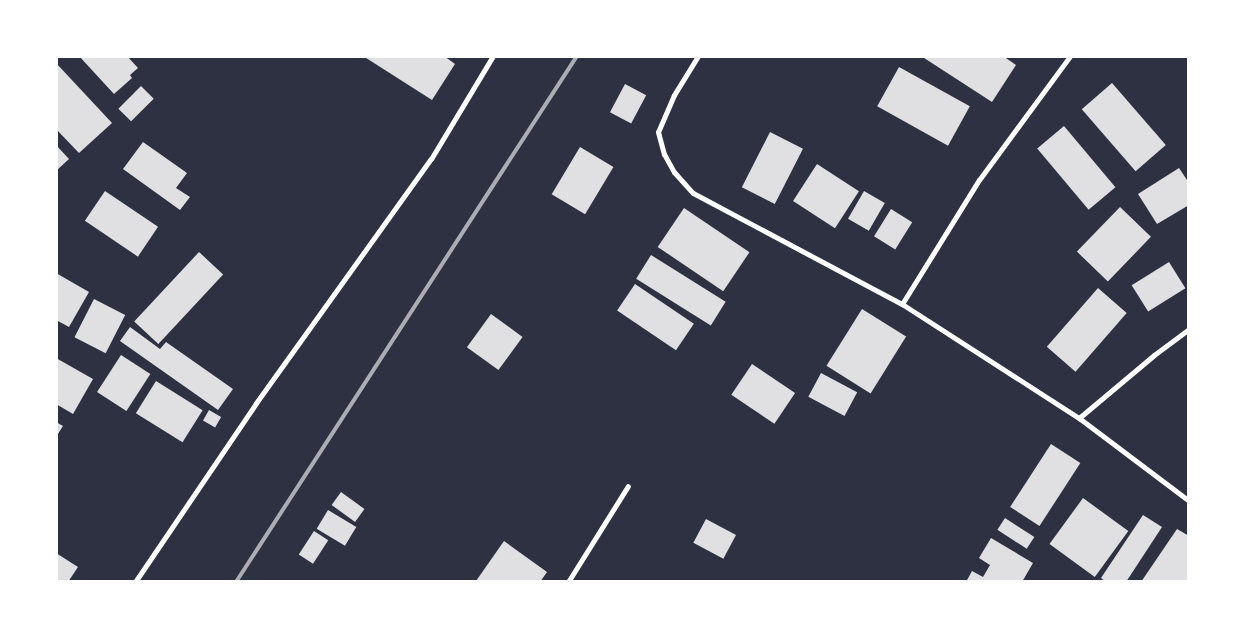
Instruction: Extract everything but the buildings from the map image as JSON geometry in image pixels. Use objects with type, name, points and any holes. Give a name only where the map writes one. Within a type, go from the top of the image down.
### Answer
[{"type":"street","points":[[135,582],[256,403],[431,159],[493,56]]},
{"type":"street","points":[[698,56],[674,95],[658,132],[664,154],[674,172],[693,193],[902,304],[1079,418],[1189,501]]},
{"type":"street","points":[[902,304],[979,180],[1070,56]]},
{"type":"street","points":[[1079,418],[1154,355],[1189,329]]},
{"type":"street","points":[[568,582],[628,486]]},
{"type":"railway","points":[[236,582],[577,56]]}]
